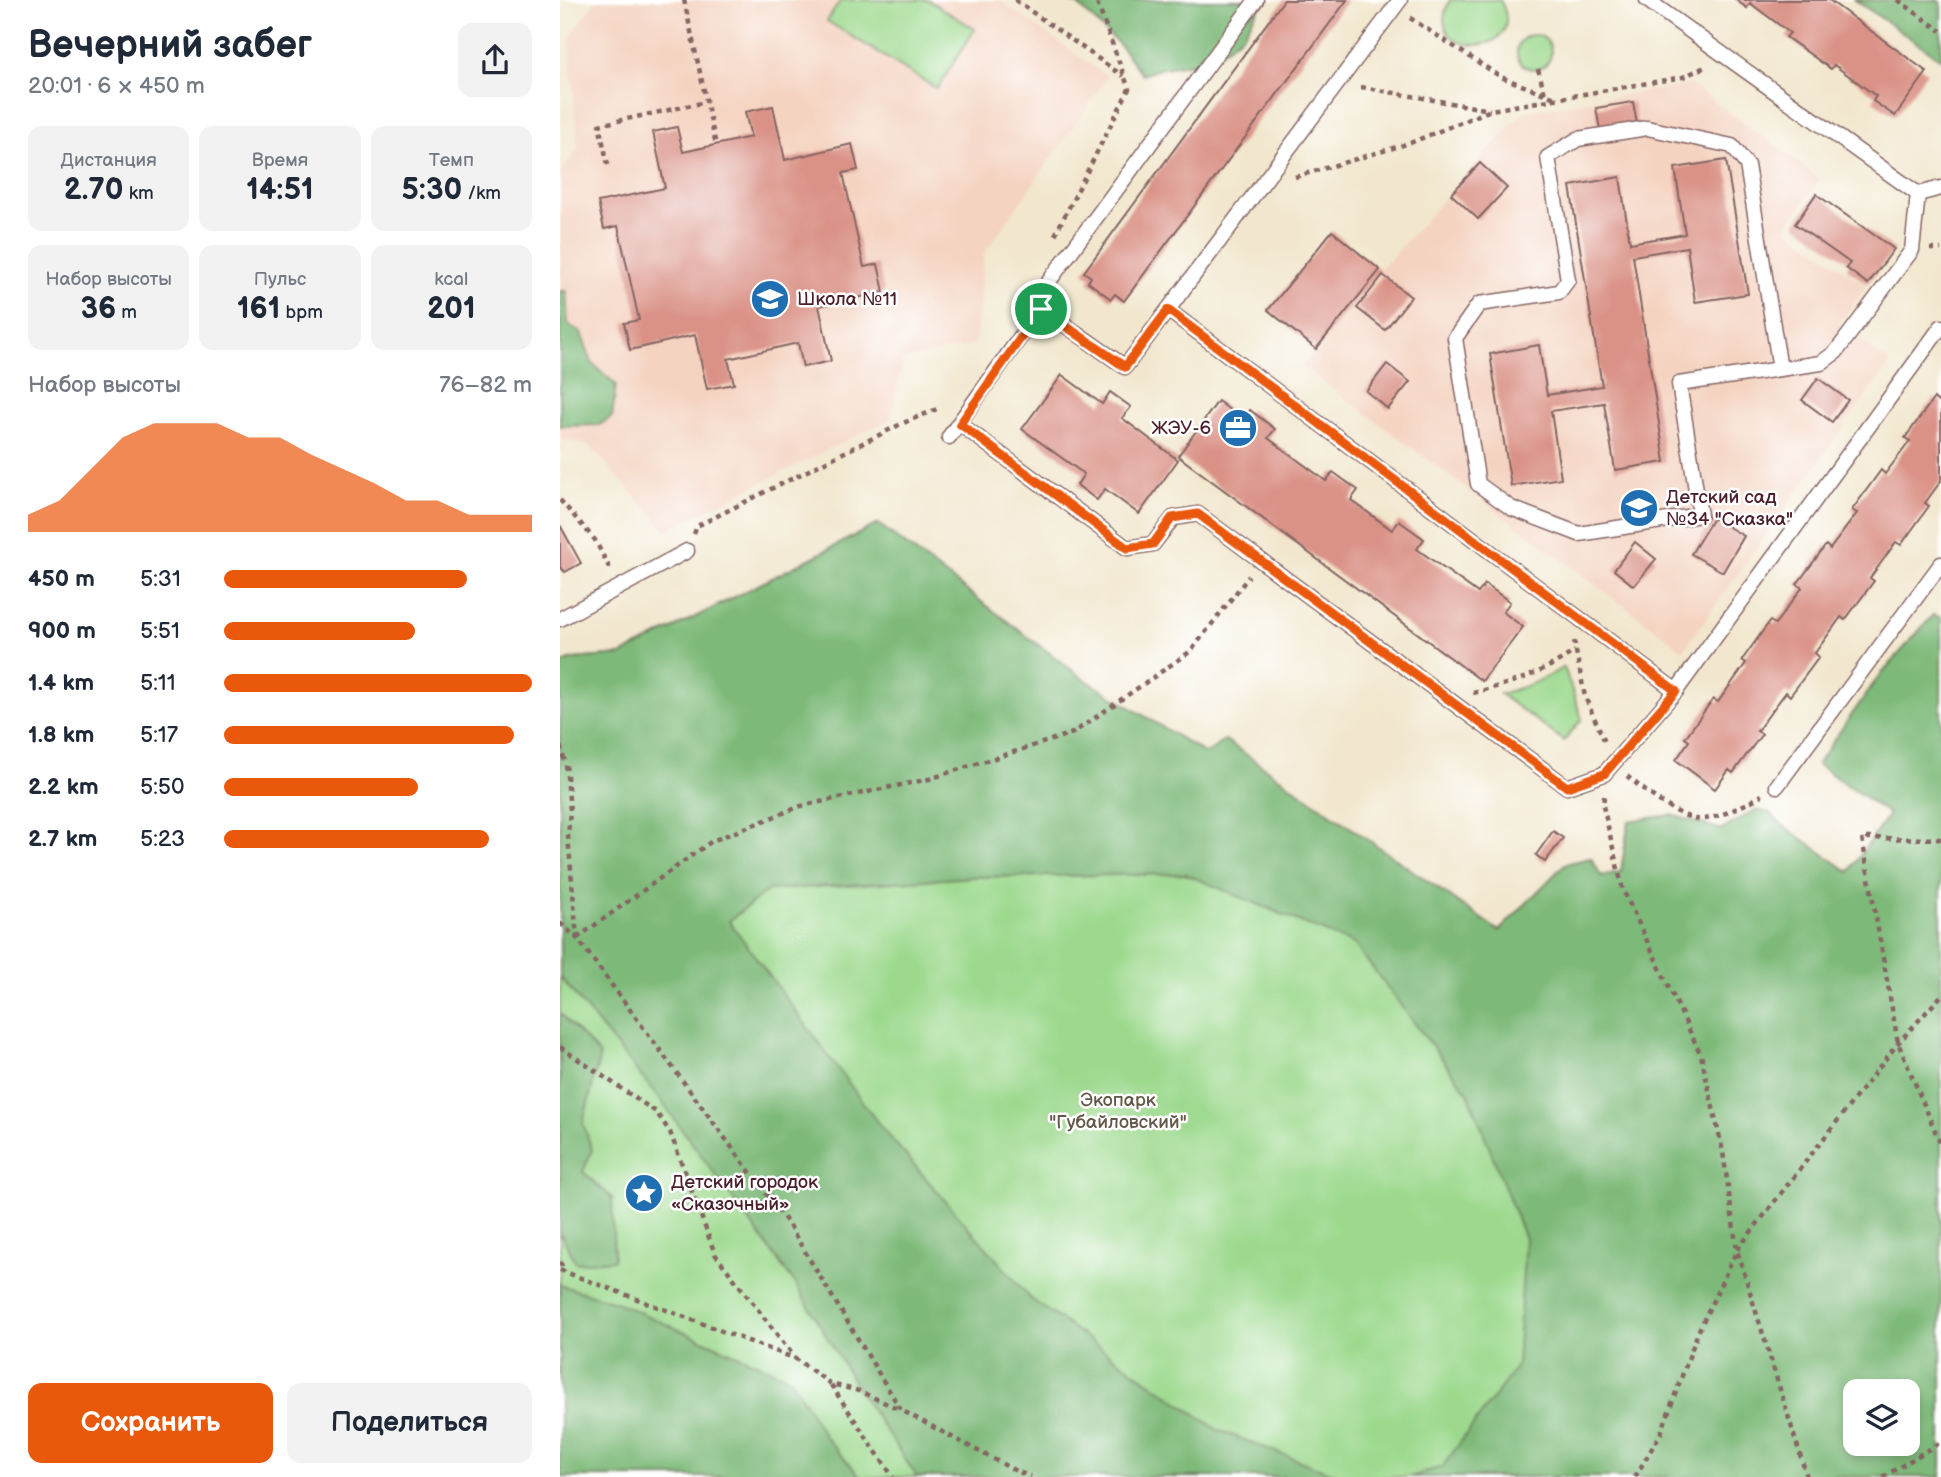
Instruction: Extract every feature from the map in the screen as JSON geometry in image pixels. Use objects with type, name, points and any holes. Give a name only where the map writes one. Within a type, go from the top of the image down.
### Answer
[{"type":"lane","points":[[949,437],[1041,309],[1047,284],[1256,0]]},
{"type":"lane","points":[[1647,0],[1918,194]]},
{"type":"lane","points":[[1041,309],[1125,367],[1397,4]]},
{"type":"lane","points":[[1780,369],[1748,165],[1732,146],[1647,128],[1577,139],[1548,157],[1568,280],[1559,292],[1479,304],[1455,338],[1478,484],[1511,508],[1579,534],[1700,515],[1679,384],[1821,363],[1836,352],[1912,250],[1918,194]]},
{"type":"lane","points":[[1918,194],[1941,188]]},
{"type":"lane","points":[[1168,310],[1676,691]]},
{"type":"lane","points":[[960,424],[1127,548],[1153,544],[1172,518],[1198,514],[1567,787],[1604,774],[1676,691],[1941,327]]},
{"type":"lane","points":[[560,619],[687,551]]},
{"type":"lane","points":[[1777,786],[1941,564]]},
{"type":"path","points":[[684,0],[716,145]]},
{"type":"path","points":[[1015,0],[1124,77]]},
{"type":"path","points":[[1052,239],[1129,89],[1096,0]]},
{"type":"path","points":[[1898,0],[1941,31]]},
{"type":"path","points":[[1397,4],[1502,77],[1556,99]]},
{"type":"path","points":[[1260,187],[1410,143],[1491,110],[1683,78],[1702,68]]},
{"type":"path","points":[[1538,69],[1546,95]]},
{"type":"path","points":[[1338,83],[1491,110]]},
{"type":"path","points":[[608,166],[599,125],[706,102]]},
{"type":"path","points":[[687,551],[697,526],[937,409]]},
{"type":"path","points":[[560,500],[595,540],[620,587]]},
{"type":"path","points":[[577,938],[712,841],[801,806],[929,779],[1073,733],[1191,651],[1261,561]]},
{"type":"path","points":[[1448,699],[1519,681],[1546,670],[1575,651]]},
{"type":"path","points":[[560,746],[566,764],[570,811],[568,836],[577,938]]},
{"type":"path","points":[[1604,774],[1603,806],[1623,890],[1701,1055],[1723,1152],[1737,1250],[1807,1477]]},
{"type":"path","points":[[1941,839],[1862,838],[1898,1043],[1941,1145]]},
{"type":"path","points":[[560,923],[577,938],[787,1222],[901,1410]]},
{"type":"path","points":[[1635,1477],[1661,1433],[1698,1332],[1737,1250],[1898,1043],[1941,996]]},
{"type":"path","points":[[560,1047],[656,1112],[670,1132],[715,1254],[796,1359]]},
{"type":"path","points":[[560,1262],[563,1271],[796,1359],[831,1384],[893,1477]]},
{"type":"path","points":[[831,1384],[859,1391],[901,1410],[1031,1477]]},
{"type":"path","points":[[1883,1477],[1941,1442]]},
{"type":"path","points":[[1012,1469],[1015,1477]]},
{"type":"shaded area","name":"Школа №11","points":[[596,0],[999,0],[1108,77],[984,254],[975,344],[903,360],[890,419],[666,530],[589,445],[560,439],[560,172],[578,149],[569,38]]},
{"type":"shaded area","name":"Детский сад №34 \"Сказка\"","points":[[1691,84],[1820,179],[1786,228],[1867,286],[1839,324],[1890,363],[1683,650],[1302,366],[1380,270],[1523,112]]},
{"type":"green space","points":[[841,0],[928,0],[975,29],[937,89],[827,21]]},
{"type":"green space","points":[[1055,0],[1264,0],[1243,35],[1211,60],[1159,69],[1142,75],[1120,45],[1077,4]]},
{"type":"green space","points":[[1450,0],[1500,0],[1506,20],[1502,34],[1490,42],[1475,45],[1460,42],[1449,34],[1444,20]]},
{"type":"green space","points":[[1855,0],[1937,0],[1941,3],[1941,59]]},
{"type":"green space","points":[[1534,35],[1546,40],[1551,52],[1546,64],[1534,69],[1522,64],[1517,52],[1522,40]]},
{"type":"green space","points":[[560,291],[566,291],[568,324],[581,333],[592,363],[616,385],[612,417],[599,425],[560,426]]},
{"type":"green space","name":"Экопарк \"Губайловский\"","points":[[878,524],[1081,677],[1206,754],[1225,740],[1499,931],[1565,864],[1591,858],[1601,876],[1621,872],[1629,821],[1672,815],[1722,830],[1755,810],[1770,813],[1777,821],[1849,872],[1889,814],[1817,764],[1877,679],[1933,615],[1941,618],[1941,1477],[560,1477],[560,664],[573,659],[621,655]]},
{"type":"green space","name":"Экопарк \"Губайловский\"","points":[[878,524],[1081,677],[1206,754],[1225,740],[1499,931],[1565,864],[1591,858],[1601,876],[1621,872],[1629,821],[1672,815],[1722,830],[1755,810],[1770,813],[1777,821],[1849,872],[1889,814],[1817,764],[1877,679],[1933,615],[1941,618],[1941,1477],[1410,1477],[1442,1467],[1517,1366],[1525,1239],[1468,1093],[1354,944],[1185,874],[975,877],[768,890],[729,921],[881,1127],[1031,1299],[1218,1430],[1342,1477],[917,1477],[859,1391],[798,1288],[659,1098],[560,977],[560,664],[573,659],[621,655]]},
{"type":"green space","points":[[1564,667],[1582,719],[1564,741],[1500,694],[1533,683]]},
{"type":"green space","points":[[560,1013],[600,1055],[583,1123],[592,1150],[583,1172],[612,1198],[614,1260],[576,1263],[560,1232]]},
{"type":"green space","points":[[560,1285],[618,1303],[790,1378],[825,1437],[861,1477],[560,1477]]},
{"type":"building","points":[[1284,0],[1347,0],[1124,301],[1115,294],[1111,299],[1088,282],[1091,277],[1084,272]]},
{"type":"building","points":[[1736,0],[1829,0],[1927,72],[1895,116],[1873,101],[1876,96],[1834,65],[1831,69],[1786,37],[1790,33],[1750,3],[1747,8]]},
{"type":"building","points":[[1633,102],[1637,124],[1600,130],[1596,108]]},
{"type":"building","points":[[773,106],[785,160],[852,144],[858,170],[843,173],[864,267],[878,264],[884,292],[819,306],[831,361],[803,367],[798,343],[728,359],[734,384],[707,389],[695,335],[630,350],[624,323],[639,320],[618,226],[604,229],[598,202],[665,188],[653,132],[677,127],[683,152],[751,137],[745,112]]},
{"type":"building","points":[[1726,160],[1748,294],[1695,302],[1687,247],[1633,256],[1665,462],[1615,470],[1604,403],[1551,411],[1561,478],[1511,486],[1490,354],[1539,345],[1547,395],[1602,386],[1570,186],[1620,177],[1630,243],[1685,234],[1675,168]]},
{"type":"building","points":[[1480,163],[1507,188],[1478,219],[1451,194]]},
{"type":"building","points":[[1816,194],[1894,249],[1868,284],[1846,268],[1850,263],[1795,224]]},
{"type":"building","points":[[1332,231],[1380,270],[1316,349],[1268,310]]},
{"type":"building","points":[[1383,275],[1411,297],[1385,330],[1357,308]]},
{"type":"building","points":[[1387,364],[1410,382],[1388,409],[1366,391]]},
{"type":"building","points":[[1062,375],[1102,404],[1110,392],[1131,407],[1122,418],[1178,460],[1139,514],[1105,489],[1097,500],[1077,485],[1084,474],[1022,429]]},
{"type":"building","points":[[1818,378],[1848,400],[1832,422],[1802,400]]},
{"type":"building","points":[[1934,398],[1938,402],[1941,398],[1941,481],[1925,503],[1929,506],[1901,545],[1896,542],[1870,578],[1874,581],[1845,620],[1841,617],[1815,653],[1819,657],[1790,696],[1786,692],[1757,731],[1762,734],[1733,773],[1729,770],[1715,789],[1676,760],[1689,741],[1685,738],[1713,699],[1718,702],[1746,663],[1742,660],[1770,621],[1775,624],[1802,588],[1797,584],[1826,545],[1830,549],[1857,513],[1852,510],[1881,470],[1885,474],[1910,441],[1905,438]]},
{"type":"building","points":[[1218,401],[1243,420],[1250,410],[1275,429],[1268,438],[1326,481],[1333,472],[1358,490],[1351,500],[1392,530],[1399,521],[1424,539],[1417,549],[1478,593],[1485,584],[1510,602],[1503,612],[1523,627],[1482,681],[1178,456]]},
{"type":"building","points":[[1713,518],[1744,536],[1723,572],[1691,554]]},
{"type":"building","points":[[560,525],[581,563],[565,572],[560,567]]},
{"type":"building","points":[[1635,542],[1656,559],[1634,586],[1614,570]]},
{"type":"building","points":[[1553,831],[1563,838],[1545,862],[1536,855]]},
{"type":"place","name":"Школа №11","points":[[770,299]]},
{"type":"place","name":"ЖЭУ-6","points":[[1238,428]]},
{"type":"place","name":"Детский сад №34 \"Сказка\"","points":[[1639,508]]},
{"type":"place","name":"Детский городок «Сказочный»","points":[[644,1193]]},
{"type":"route","points":[[1041,309],[1125,367],[1168,310],[1676,691],[1604,774],[1567,787],[1198,514],[1172,518],[1153,544],[1127,548],[960,424],[1041,309]]}]
